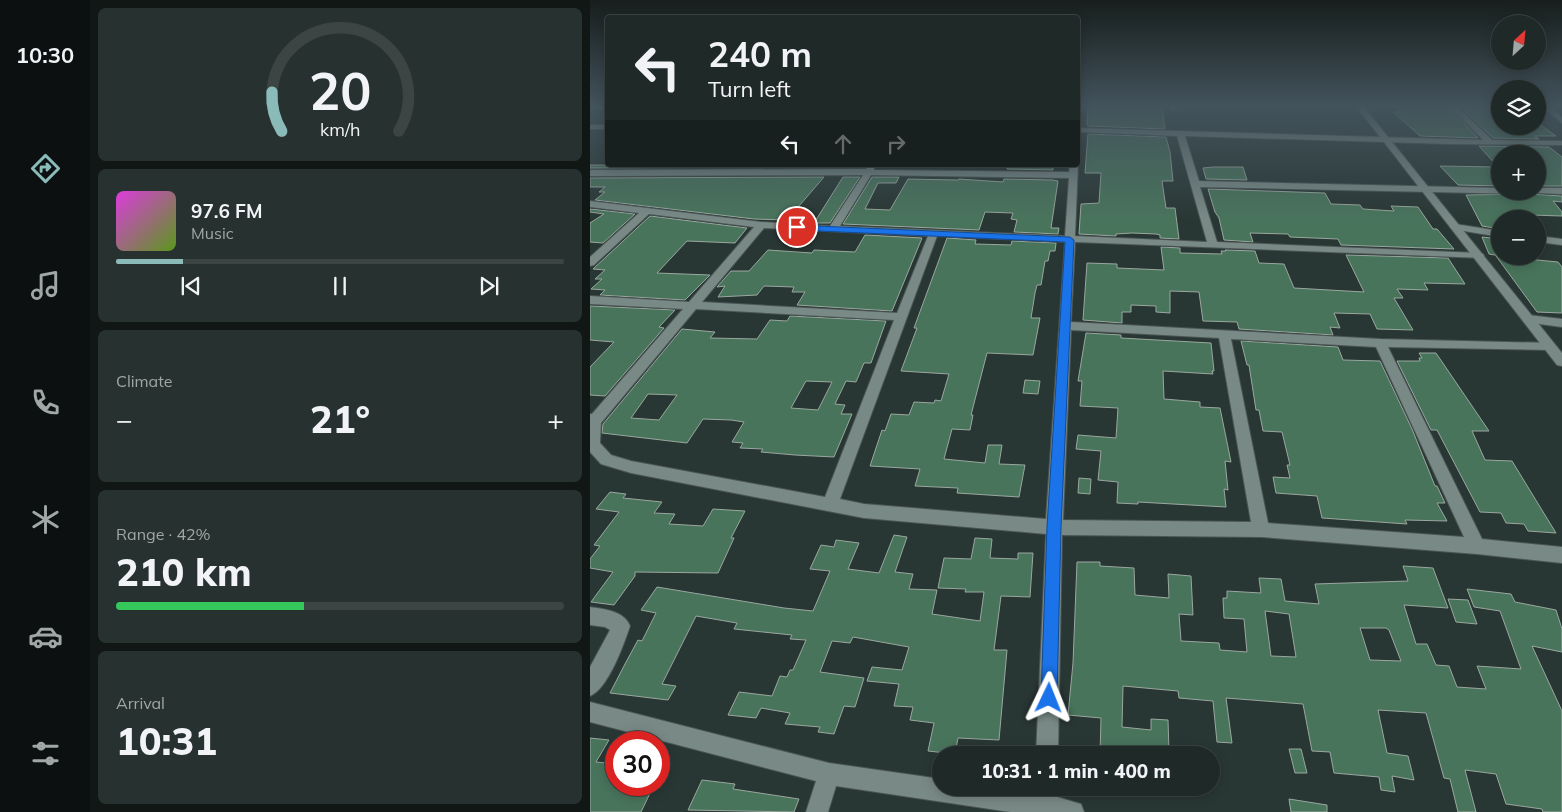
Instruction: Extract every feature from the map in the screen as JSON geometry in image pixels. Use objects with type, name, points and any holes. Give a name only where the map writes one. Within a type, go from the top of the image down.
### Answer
[{"type":"street","points":[[1183,144],[1213,246]]},
{"type":"street","points":[[1390,144],[1562,362]]},
{"type":"street","points":[[833,229],[871,169]]},
{"type":"street","points":[[590,173],[871,169],[1074,170],[1054,527],[1047,746]]},
{"type":"street","points":[[1195,184],[1491,190]]},
{"type":"street","points":[[1546,191],[1562,191]]},
{"type":"street","points":[[590,204],[761,225],[933,235],[1479,256]]},
{"type":"street","points":[[590,263],[648,210]]},
{"type":"street","points":[[761,225],[591,422],[593,445],[606,460],[631,467],[864,511],[1054,527],[1261,530],[1477,546],[1562,555]]},
{"type":"street","points":[[1455,227],[1491,233]]},
{"type":"street","points":[[830,504],[933,235]]},
{"type":"street","points":[[1546,240],[1562,242]]},
{"type":"street","points":[[590,300],[902,317]]},
{"type":"street","points":[[1528,319],[1562,323]]},
{"type":"street","points":[[1064,326],[1380,343],[1549,346]]},
{"type":"street","points":[[1224,334],[1261,530]]},
{"type":"street","points":[[1380,343],[1477,546]]},
{"type":"street","points":[[590,616],[607,618],[621,626],[613,647],[590,686]]},
{"type":"street","points":[[590,712],[829,774],[1046,802],[1073,812]]},
{"type":"street","points":[[817,812],[829,774]]},
{"type":"building","points":[[1087,144],[1168,144],[1173,181],[1162,181],[1166,208],[1175,208],[1179,239],[1160,238],[1160,235],[1156,234],[1132,233],[1116,234],[1116,236],[1079,234],[1081,204],[1099,203],[1101,173],[1085,173]]},
{"type":"building","points":[[1479,146],[1491,146],[1491,159]]},
{"type":"building","points":[[1546,147],[1549,147],[1562,157],[1562,186],[1546,186]]},
{"type":"building","points":[[590,165],[605,165],[605,167],[832,167],[590,168]]},
{"type":"building","points":[[1440,166],[1491,167],[1491,186],[1458,185]]},
{"type":"building","points":[[1008,167],[1053,167],[1053,170],[1007,169]]},
{"type":"building","points":[[1243,167],[1247,180],[1206,179],[1203,168]]},
{"type":"building","points":[[824,177],[787,220],[754,219],[595,200],[605,192],[599,192],[605,187],[590,187],[590,178]]},
{"type":"building","points":[[843,177],[860,177],[830,223],[814,223]]},
{"type":"building","points":[[872,177],[899,177],[896,183],[878,183],[865,209],[890,210],[908,179],[959,179],[1003,182],[1004,179],[1058,181],[1051,228],[1059,228],[1058,234],[1014,232],[1017,220],[1011,219],[1013,213],[985,212],[979,230],[843,224]]},
{"type":"building","points":[[1208,189],[1325,193],[1331,204],[1360,205],[1363,209],[1394,211],[1391,206],[1418,207],[1433,229],[1437,229],[1454,249],[1341,245],[1338,239],[1290,237],[1288,234],[1250,233],[1253,242],[1224,240],[1219,218],[1215,212]]},
{"type":"building","points":[[1466,195],[1491,195],[1491,200],[1546,200],[1546,195],[1562,196],[1562,202],[1553,201],[1562,212],[1562,216],[1546,215],[1546,210],[1491,210],[1491,227],[1482,226]]},
{"type":"building","points":[[590,209],[635,214],[603,243],[590,242],[590,223],[604,214],[590,212]]},
{"type":"building","points":[[650,216],[747,228],[735,243],[687,241],[657,273],[710,275],[685,300],[600,295],[605,290],[591,289],[602,279],[595,279],[605,270],[593,269]]},
{"type":"building","points":[[865,235],[922,238],[892,311],[797,305],[805,292],[792,292],[794,287],[764,286],[757,295],[718,297],[725,286],[717,287],[731,271],[749,271],[768,250],[812,253],[814,250],[855,252]]},
{"type":"building","points":[[1482,237],[1491,238],[1491,254],[1489,254]]},
{"type":"building","points":[[947,238],[976,240],[975,244],[1011,245],[1012,241],[1056,243],[1055,251],[1050,251],[1048,261],[1045,261],[1041,285],[1037,285],[1035,293],[1031,318],[1040,318],[1033,355],[987,353],[971,415],[973,415],[970,430],[952,429],[944,459],[985,463],[988,445],[1002,445],[999,464],[1025,465],[1019,497],[957,493],[958,488],[915,486],[920,469],[870,466],[882,430],[885,431],[891,414],[909,415],[914,402],[934,403],[935,400],[941,401],[949,374],[901,371],[917,328],[914,328]]},
{"type":"building","points":[[1161,247],[1180,248],[1180,253],[1222,254],[1221,251],[1225,250],[1255,251],[1259,263],[1284,264],[1294,288],[1364,292],[1346,255],[1448,258],[1465,284],[1424,283],[1428,290],[1397,289],[1403,298],[1394,298],[1413,330],[1377,329],[1370,314],[1334,313],[1340,328],[1330,327],[1333,335],[1239,329],[1237,322],[1203,321],[1199,292],[1170,291],[1170,313],[1156,312],[1156,306],[1131,305],[1131,312],[1122,312],[1122,323],[1083,320],[1087,263],[1117,264],[1117,268],[1164,270]]},
{"type":"building","points":[[1546,261],[1558,262],[1562,267],[1562,313],[1537,312],[1503,265],[1546,265]]},
{"type":"building","points":[[590,306],[675,310],[659,327],[664,328],[605,396],[590,395],[590,367],[614,342],[590,340]]},
{"type":"building","points":[[790,316],[886,321],[871,363],[864,363],[856,382],[846,381],[835,404],[845,405],[841,414],[852,414],[834,457],[761,452],[763,449],[740,448],[743,443],[732,442],[744,422],[731,420],[703,419],[687,443],[602,433],[603,424],[682,329],[715,332],[710,338],[757,339],[770,320],[787,321]],"holes":[[[806,381],[832,382],[818,410],[791,408]],[[648,394],[677,395],[659,420],[631,418]]]},
{"type":"building","points":[[1086,333],[1121,335],[1121,338],[1211,343],[1213,374],[1163,371],[1164,399],[1200,402],[1200,407],[1220,408],[1231,462],[1225,461],[1228,490],[1224,489],[1226,507],[1138,502],[1138,504],[1117,503],[1118,482],[1098,480],[1101,451],[1076,449],[1078,435],[1116,438],[1118,408],[1080,406],[1082,381],[1078,381]]},
{"type":"building","points":[[1241,341],[1338,347],[1343,360],[1380,361],[1412,429],[1435,486],[1437,486],[1445,503],[1437,503],[1447,521],[1405,520],[1407,524],[1322,518],[1317,496],[1276,493],[1273,477],[1290,478],[1287,465],[1290,465],[1282,432],[1263,431],[1259,410],[1256,410],[1249,365],[1247,365]]},
{"type":"building","points":[[1419,353],[1436,353],[1489,431],[1472,431],[1485,460],[1512,461],[1556,533],[1528,531],[1524,524],[1506,523],[1501,513],[1480,512],[1437,430],[1431,430],[1397,361],[1420,361],[1419,358],[1422,358]]},
{"type":"building","points":[[1025,380],[1040,381],[1038,394],[1023,393]]},
{"type":"building","points":[[1079,478],[1091,479],[1090,494],[1078,493]]},
{"type":"building","points":[[610,492],[626,494],[623,498],[662,502],[654,513],[675,514],[669,524],[703,526],[713,509],[745,511],[731,538],[734,538],[718,573],[635,572],[635,576],[614,605],[591,602],[613,572],[590,568],[590,559],[600,546],[594,545],[619,512],[596,509]]},
{"type":"building","points":[[894,535],[907,537],[895,572],[913,574],[909,589],[937,590],[932,614],[980,621],[984,592],[965,592],[966,589],[938,588],[944,558],[971,559],[975,538],[992,539],[990,558],[1018,559],[1018,553],[1033,553],[1030,597],[1001,596],[994,650],[1007,650],[999,740],[958,738],[956,746],[932,746],[932,751],[928,751],[934,723],[910,720],[913,707],[894,706],[899,684],[867,681],[872,667],[902,670],[909,647],[853,637],[850,643],[832,641],[820,672],[864,678],[855,707],[844,706],[834,734],[818,732],[820,727],[785,724],[790,713],[761,708],[756,718],[728,715],[739,692],[772,696],[780,676],[787,677],[790,670],[793,670],[806,640],[790,639],[792,635],[734,629],[737,623],[696,616],[662,684],[676,686],[668,700],[610,693],[638,640],[642,641],[656,613],[641,610],[657,587],[813,611],[830,571],[810,569],[821,545],[834,547],[836,540],[859,543],[848,569],[879,573]]},
{"type":"building","points":[[1077,562],[1100,562],[1100,566],[1134,568],[1135,595],[1169,598],[1168,574],[1191,576],[1193,615],[1179,614],[1181,641],[1219,643],[1220,650],[1247,652],[1244,619],[1224,618],[1223,598],[1227,598],[1227,591],[1261,593],[1259,578],[1281,579],[1285,601],[1319,604],[1315,584],[1408,581],[1403,566],[1433,568],[1448,608],[1404,605],[1416,644],[1427,644],[1436,665],[1449,666],[1457,687],[1486,689],[1477,666],[1521,669],[1500,611],[1474,607],[1467,589],[1511,594],[1515,602],[1556,610],[1562,629],[1562,652],[1532,646],[1562,711],[1562,812],[1543,812],[1542,809],[1506,804],[1496,774],[1465,770],[1476,812],[1458,812],[1450,779],[1444,778],[1426,713],[1378,710],[1387,753],[1408,756],[1414,780],[1392,776],[1395,792],[1381,790],[1379,777],[1334,773],[1330,752],[1312,751],[1303,704],[1226,698],[1232,743],[1217,742],[1213,701],[1179,698],[1178,691],[1123,686],[1122,727],[1151,730],[1151,719],[1168,720],[1169,746],[1100,746],[1101,718],[1068,715],[1073,663]],"holes":[[[1265,611],[1289,614],[1296,657],[1271,656]],[[1360,628],[1386,628],[1389,630],[1401,661],[1370,660]]]},
{"type":"building","points":[[1448,599],[1468,600],[1477,624],[1456,622]]},
{"type":"building","points":[[590,738],[605,740],[605,747],[596,762],[605,763],[605,796],[649,796],[641,812],[590,812]]},
{"type":"building","points":[[1289,749],[1301,749],[1307,773],[1295,773]]},
{"type":"building","points":[[702,780],[735,784],[733,789],[799,799],[794,812],[688,810]]},
{"type":"building","points":[[1289,799],[1327,805],[1327,812],[1291,812]]},
{"type":"route","points":[[797,227],[933,235],[1070,240],[1054,527],[1049,698]]}]
